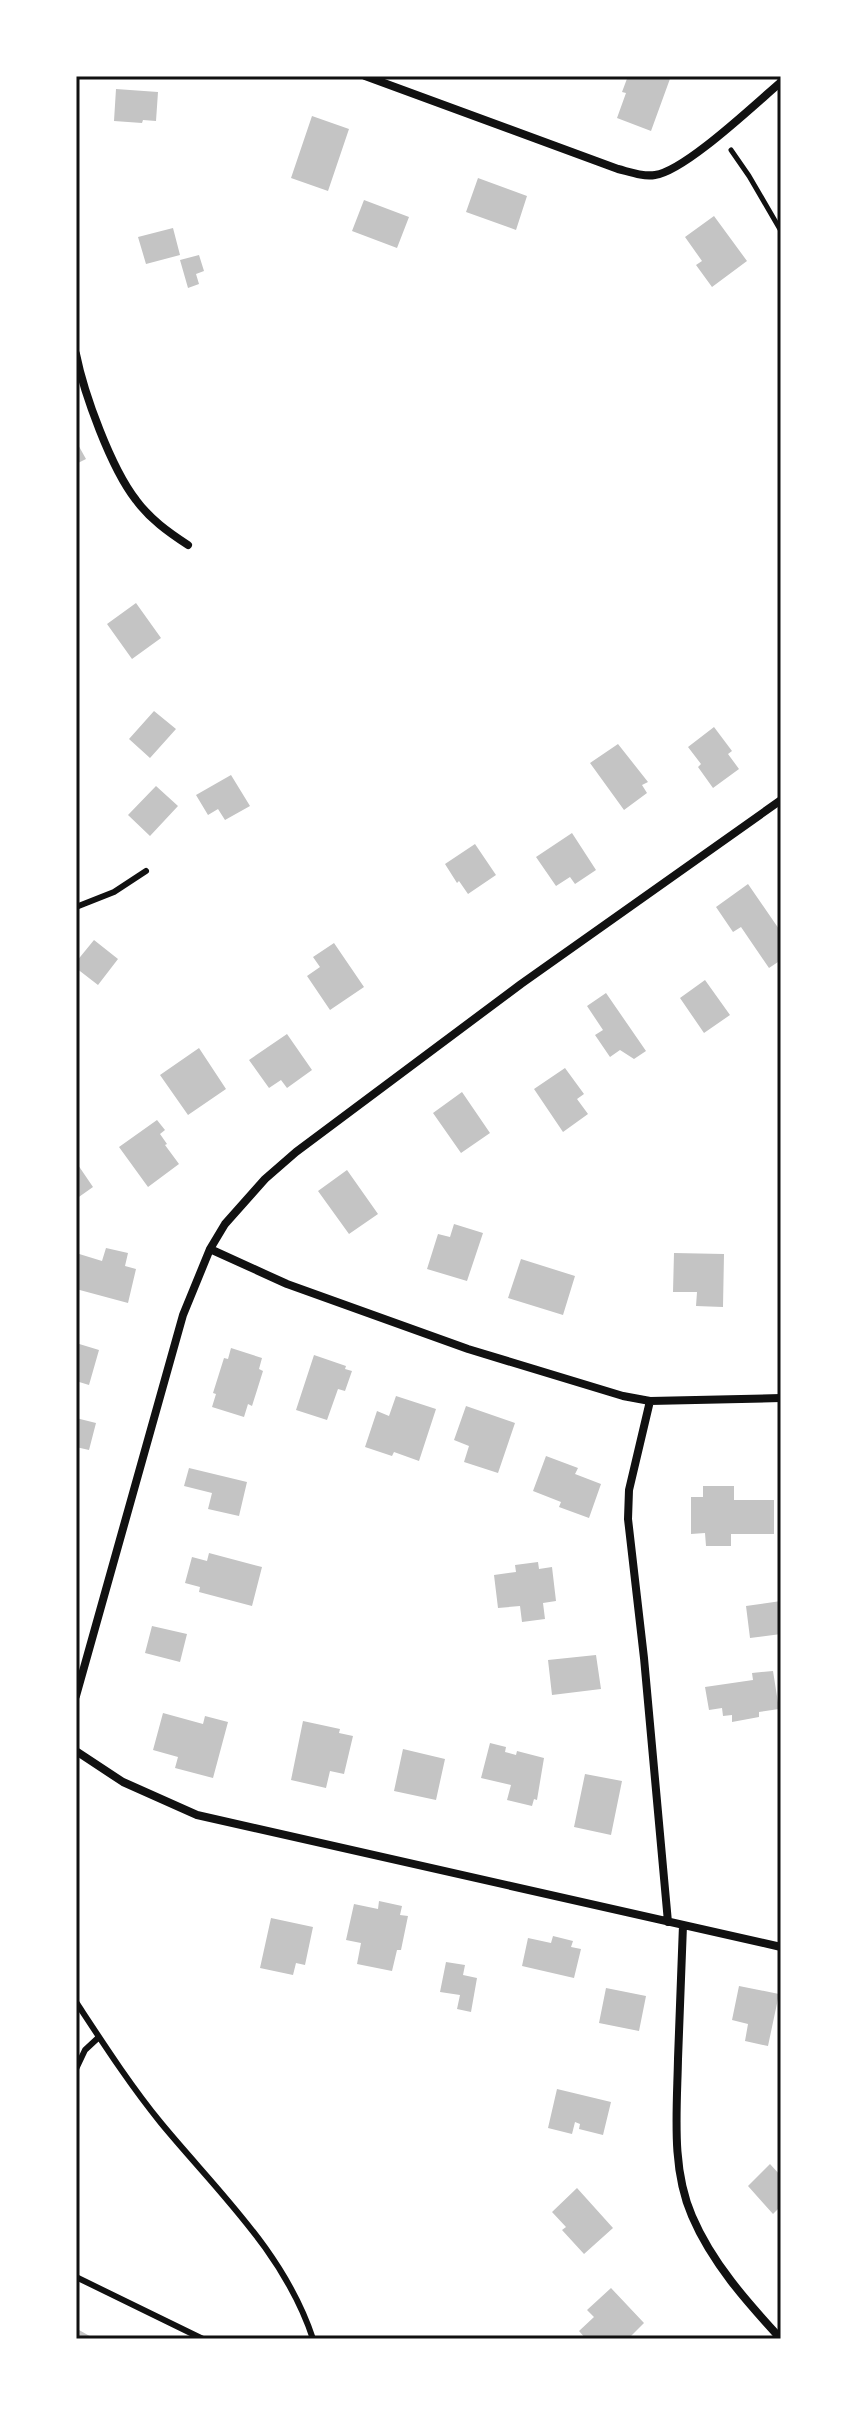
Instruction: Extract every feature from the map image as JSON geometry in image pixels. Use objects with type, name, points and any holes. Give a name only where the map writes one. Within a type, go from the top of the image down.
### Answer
[{"type":"street","points":[[365,76],[618,169],[644,175],[658,175],[690,157],[781,82]]},
{"type":"street","points":[[76,354],[88,400],[122,479],[147,513],[188,545]]},
{"type":"street","points":[[76,1696],[183,1315],[210,1249],[225,1224],[265,1179],[296,1152],[521,984],[781,800]]},
{"type":"street","points":[[210,1249],[287,1284],[468,1349],[584,1386],[650,1401],[781,1398]]},
{"type":"street","points":[[650,1401],[629,1490],[628,1519],[668,1922]]},
{"type":"street","points":[[76,1751],[123,1782],[197,1815],[781,1947]]},
{"type":"street","points":[[683,1925],[676,2126],[683,2189],[691,2215],[718,2263],[781,2339]]},
{"type":"lane","points":[[76,907],[114,892],[146,871]]},
{"type":"lane","points":[[76,2002],[161,2123],[237,2209],[261,2242],[286,2283],[313,2339]]},
{"type":"lane","points":[[76,2069],[85,2050],[99,2037]]},
{"type":"lane","points":[[76,2277],[203,2339]]},
{"type":"path","points":[[718,133],[749,176],[781,231]]},
{"type":"building","points":[[628,76],[671,76],[651,131],[617,118]]},
{"type":"building","points":[[116,89],[158,92],[156,121],[114,121]]},
{"type":"building","points":[[312,116],[349,129],[328,191],[291,178]]},
{"type":"building","points":[[478,178],[527,196],[516,230],[466,212]]},
{"type":"building","points":[[364,200],[409,217],[397,248],[352,231]]},
{"type":"building","points":[[714,216],[747,261],[712,287],[696,265],[702,261],[685,237]]},
{"type":"building","points":[[173,228],[180,255],[146,264],[138,237]]},
{"type":"building","points":[[199,255],[204,271],[196,274],[199,284],[188,288],[180,260]]},
{"type":"building","points":[[76,441],[86,459],[76,464]]},
{"type":"building","points":[[136,603],[161,638],[132,659],[107,624]]},
{"type":"building","points":[[154,711],[176,729],[150,758],[129,739]]},
{"type":"building","points":[[714,727],[732,751],[728,754],[739,769],[713,788],[688,747]]},
{"type":"building","points":[[618,744],[648,782],[642,785],[647,793],[624,810],[590,763]]},
{"type":"building","points":[[231,775],[250,806],[225,820],[218,809],[208,815],[196,795]]},
{"type":"building","points":[[156,786],[178,806],[150,836],[128,815]]},
{"type":"building","points":[[572,833],[596,870],[575,884],[570,877],[556,886],[536,857]]},
{"type":"building","points":[[475,844],[496,875],[468,894],[445,864]]},
{"type":"building","points":[[748,884],[781,932],[781,960],[769,968],[741,927],[733,932],[716,907]]},
{"type":"building","points":[[94,940],[118,959],[98,985],[76,968],[76,962]]},
{"type":"building","points":[[334,943],[364,987],[330,1010],[307,976],[320,967],[313,957]]},
{"type":"building","points":[[705,980],[730,1015],[704,1033],[680,998]]},
{"type":"building","points":[[606,993],[646,1051],[634,1059],[620,1050],[610,1057],[595,1035],[603,1030],[587,1006]]},
{"type":"building","points":[[287,1034],[312,1070],[287,1088],[281,1080],[269,1088],[249,1060]]},
{"type":"building","points":[[199,1048],[226,1089],[188,1115],[160,1075]]},
{"type":"building","points":[[565,1068],[584,1094],[577,1099],[588,1114],[563,1132],[534,1089]]},
{"type":"building","points":[[462,1092],[490,1133],[461,1153],[433,1113]]},
{"type":"building","points":[[157,1120],[165,1130],[160,1134],[165,1145],[179,1164],[148,1187],[119,1147]]},
{"type":"building","points":[[76,1162],[93,1187],[76,1199]]},
{"type":"building","points":[[347,1170],[378,1214],[349,1234],[318,1191]]},
{"type":"building","points":[[454,1224],[483,1233],[467,1281],[427,1269],[438,1234],[450,1237]]},
{"type":"building","points":[[106,1248],[128,1253],[125,1266],[136,1269],[128,1303],[76,1289],[76,1253],[102,1261]]},
{"type":"building","points":[[674,1253],[724,1254],[723,1307],[696,1306],[697,1292],[673,1292]]},
{"type":"building","points":[[521,1259],[575,1276],[563,1315],[508,1298]]},
{"type":"building","points":[[76,1343],[99,1350],[89,1385],[76,1381]]},
{"type":"building","points":[[231,1348],[262,1358],[259,1369],[263,1371],[252,1406],[248,1404],[244,1417],[212,1407],[224,1358],[228,1359]]},
{"type":"building","points":[[314,1355],[352,1371],[345,1391],[338,1389],[327,1420],[296,1410]]},
{"type":"building","points":[[396,1396],[436,1409],[419,1461],[394,1452],[392,1456],[365,1447],[377,1411],[389,1416]]},
{"type":"building","points":[[466,1406],[515,1423],[498,1473],[464,1462],[469,1446],[454,1440]]},
{"type":"building","points":[[76,1418],[96,1423],[89,1450],[76,1447]]},
{"type":"building","points":[[546,1456],[578,1468],[575,1474],[601,1484],[589,1518],[559,1507],[561,1502],[533,1491]]},
{"type":"building","points":[[189,1468],[247,1482],[239,1516],[208,1509],[212,1493],[184,1486]]},
{"type":"building","points":[[703,1486],[734,1486],[734,1500],[774,1500],[774,1534],[731,1534],[731,1546],[706,1546],[705,1533],[691,1534],[691,1497],[703,1497]]},
{"type":"building","points":[[209,1553],[262,1567],[252,1606],[199,1592],[200,1587],[185,1583],[192,1557],[207,1561]]},
{"type":"building","points":[[538,1562],[539,1569],[552,1567],[556,1601],[543,1603],[545,1619],[522,1622],[520,1606],[498,1608],[494,1575],[516,1572],[515,1565]]},
{"type":"building","points":[[781,1601],[781,1634],[750,1638],[746,1606]]},
{"type":"building","points":[[152,1626],[187,1634],[180,1662],[145,1653]]},
{"type":"building","points":[[596,1655],[601,1689],[552,1695],[548,1660]]},
{"type":"building","points":[[773,1671],[779,1709],[759,1712],[759,1717],[732,1722],[732,1715],[723,1716],[722,1708],[709,1710],[705,1687],[753,1680],[752,1673]]},
{"type":"building","points":[[163,1713],[203,1724],[205,1716],[228,1722],[213,1778],[175,1768],[178,1757],[153,1750]]},
{"type":"building","points":[[303,1721],[340,1729],[339,1733],[353,1736],[344,1774],[330,1771],[326,1788],[291,1780]]},
{"type":"building","points":[[490,1743],[506,1747],[505,1752],[516,1755],[517,1751],[544,1758],[537,1800],[534,1799],[532,1806],[507,1800],[511,1785],[481,1778]]},
{"type":"building","points":[[403,1749],[445,1759],[436,1800],[394,1791]]},
{"type":"building","points":[[585,1774],[622,1781],[611,1835],[574,1827]]},
{"type":"building","points":[[379,1901],[402,1906],[400,1915],[408,1916],[401,1950],[397,1950],[392,1971],[357,1964],[361,1943],[346,1940],[354,1904],[378,1909]]},
{"type":"building","points":[[271,1918],[313,1927],[305,1965],[296,1963],[293,1975],[260,1968]]},
{"type":"building","points":[[553,1936],[573,1941],[571,1947],[581,1949],[574,1978],[522,1966],[528,1938],[551,1943]]},
{"type":"building","points":[[446,1962],[465,1965],[463,1975],[477,1978],[471,2012],[457,2009],[460,1995],[440,1992]]},
{"type":"building","points":[[739,1986],[779,1994],[768,2046],[745,2041],[748,2024],[732,2020]]},
{"type":"building","points":[[606,1988],[646,1996],[639,2031],[599,2023]]},
{"type":"building","points":[[557,2089],[611,2102],[603,2135],[579,2129],[580,2124],[575,2122],[572,2134],[548,2128]]},
{"type":"building","points":[[770,2164],[781,2176],[781,2206],[773,2214],[748,2186]]},
{"type":"building","points":[[577,2188],[613,2228],[584,2254],[562,2230],[566,2227],[552,2212]]},
{"type":"building","points":[[611,2288],[644,2323],[628,2339],[586,2339],[579,2331],[594,2317],[587,2310]]},
{"type":"building","points":[[79,2330],[95,2339],[76,2339]]}]
